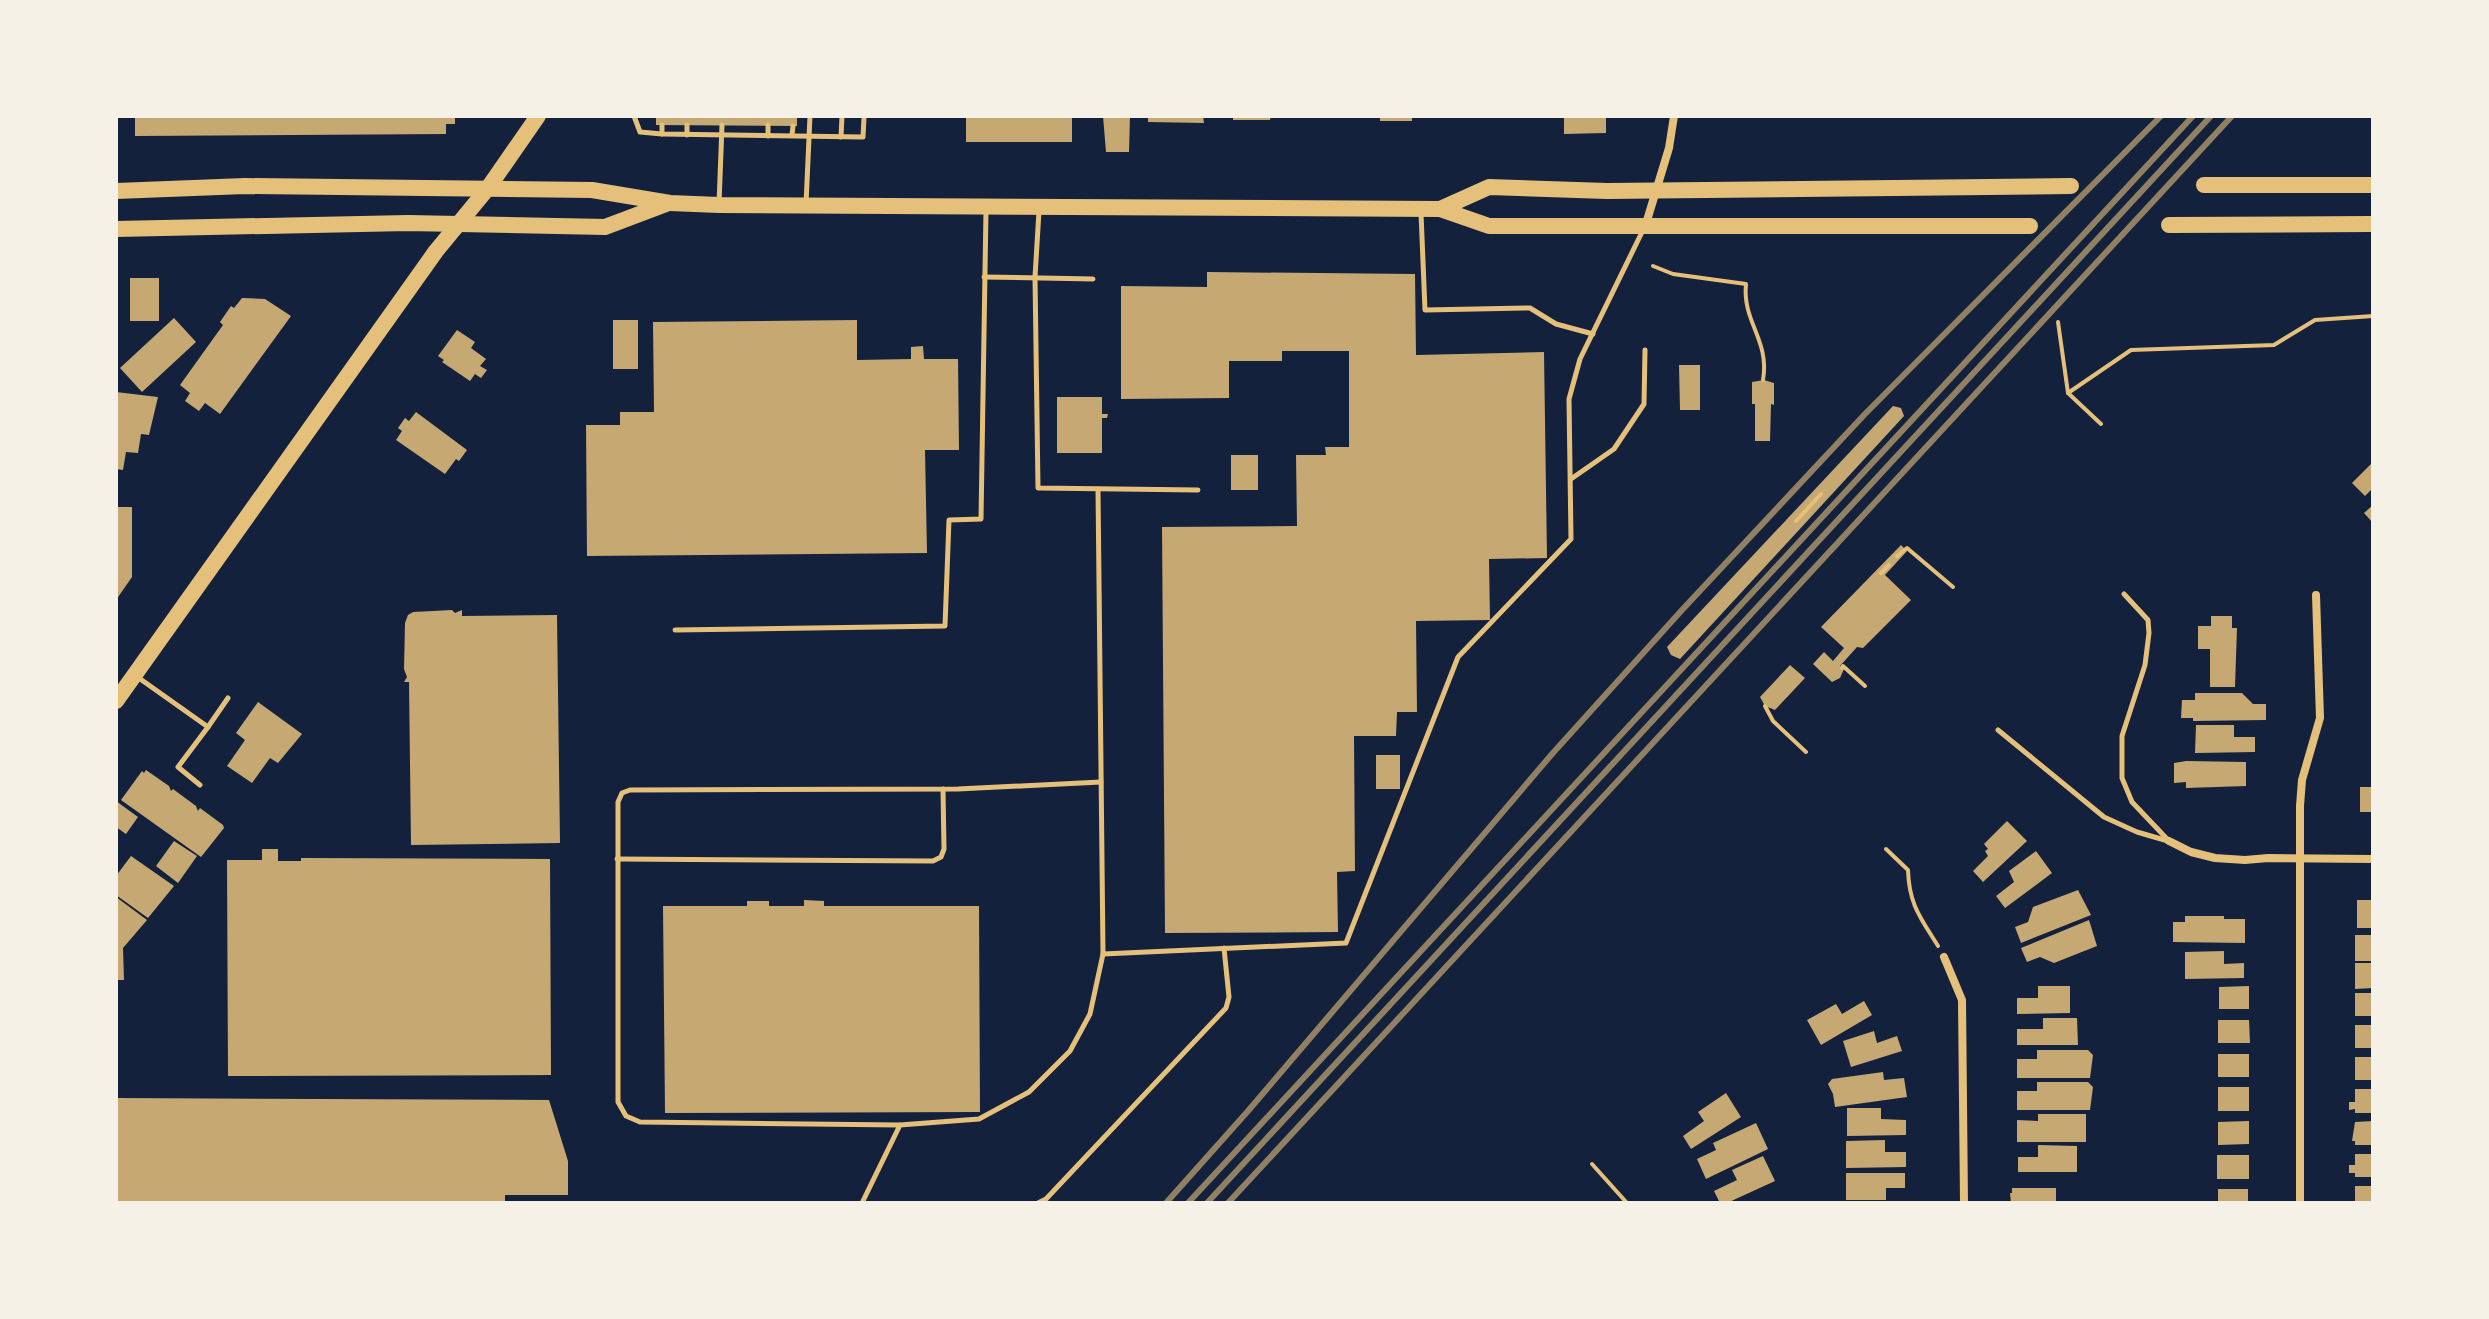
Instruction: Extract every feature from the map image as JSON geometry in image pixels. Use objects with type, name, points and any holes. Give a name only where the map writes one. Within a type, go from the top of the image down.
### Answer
[{"type":"main road","points":[[116,701],[436,251],[488,188],[538,116]]},
{"type":"main road","points":[[2204,185],[2373,185]]},
{"type":"main road","points":[[116,191],[245,186],[488,188],[592,190],[670,203],[719,205],[1440,209],[1489,226],[2030,226]]},
{"type":"main road","points":[[1440,209],[1489,187],[1607,191],[2071,186]]},
{"type":"main road","points":[[116,229],[325,223],[605,227],[670,203]]},
{"type":"main road","points":[[2169,225],[2373,224]]},
{"type":"street","points":[[1645,227],[1669,148],[1674,116]]},
{"type":"street","points":[[2300,1203],[2302,780],[2320,718],[2316,595]]},
{"type":"street","points":[[2169,841],[2191,852],[2215,858],[2373,859]]},
{"type":"street","points":[[1944,957],[1962,1000],[1964,1203]]},
{"type":"lane","points":[[634,116],[640,132],[841,137],[863,137],[864,118]]},
{"type":"lane","points":[[806,205],[810,116]]},
{"type":"lane","points":[[841,137],[842,116]]},
{"type":"lane","points":[[662,125],[662,134]]},
{"type":"lane","points":[[687,125],[687,135]]},
{"type":"lane","points":[[719,205],[722,125]]},
{"type":"lane","points":[[744,125],[744,136]]},
{"type":"lane","points":[[768,125],[768,136]]},
{"type":"lane","points":[[792,135],[793,126]]},
{"type":"lane","points":[[675,630],[945,626],[949,520],[981,519],[986,205]]},
{"type":"lane","points":[[1039,206],[1035,277],[1038,488],[1198,490]]},
{"type":"lane","points":[[1421,209],[1425,310],[1530,308],[1556,324],[1593,334]]},
{"type":"lane","points":[[1103,954],[1346,943],[1458,657],[1571,539],[1569,399],[1580,359],[1645,227]]},
{"type":"lane","points":[[984,277],[1093,279]]},
{"type":"lane","points":[[1570,480],[1614,449],[1644,404],[1645,350]]},
{"type":"lane","points":[[1098,489],[1103,954],[1090,1014],[1070,1051],[1029,1092],[979,1119],[900,1125],[640,1122],[626,1116],[618,1102],[617,859],[618,802],[622,793],[630,790],[943,789],[1101,782]]},
{"type":"lane","points":[[2124,594],[2148,620],[2149,633],[2145,665],[2122,736],[2122,778],[2132,802],[2169,841]]},
{"type":"lane","points":[[135,675],[208,727]]},
{"type":"lane","points":[[200,785],[178,767],[228,698]]},
{"type":"lane","points":[[1998,730],[2104,817],[2137,832],[2169,841]]},
{"type":"lane","points":[[617,859],[933,861],[941,857],[944,849],[943,789]]},
{"type":"lane","points":[[1038,1203],[1046,1199],[1221,1015],[1229,997],[1224,948]]},
{"type":"lane","points":[[862,1203],[900,1125]]},
{"type":"path","points":[[1653,266],[1685,276],[1746,284],[1746,307],[1765,351],[1763,380]]},
{"type":"path","points":[[2068,393],[2131,350],[2274,345],[2315,320],[2373,316]]},
{"type":"path","points":[[2058,322],[2068,393],[2101,424]]},
{"type":"path","points":[[1796,521],[1821,494]]},
{"type":"path","points":[[1897,556],[1907,548],[1953,587]]},
{"type":"path","points":[[1881,573],[1889,565]]},
{"type":"path","points":[[1842,668],[1865,686]]},
{"type":"path","points":[[1765,706],[1773,721],[1806,752]]},
{"type":"path","points":[[1886,849],[1908,870],[1913,905],[1944,957]]},
{"type":"path","points":[[1592,1164],[1627,1203]]},
{"type":"building","points":[[135,116],[455,116],[455,124],[446,124],[446,134],[135,136]]},
{"type":"building","points":[[656,116],[797,116],[797,126],[656,125]]},
{"type":"building","points":[[966,116],[1072,116],[1072,142],[966,142]]},
{"type":"building","points":[[1103,116],[1130,116],[1129,152],[1106,152]]},
{"type":"building","points":[[1148,116],[1203,116],[1204,123],[1148,122]]},
{"type":"building","points":[[1233,116],[1271,116],[1270,120],[1233,120]]},
{"type":"building","points":[[1380,116],[1412,116],[1412,121],[1380,121]]},
{"type":"building","points":[[1564,116],[1606,116],[1606,133],[1564,134]]},
{"type":"building","points":[[1207,272],[1415,274],[1416,355],[1544,352],[1547,558],[1489,559],[1490,620],[1416,621],[1417,712],[1397,712],[1396,736],[1354,736],[1355,871],[1337,872],[1338,932],[1165,933],[1162,527],[1297,526],[1296,455],[1326,455],[1325,447],[1349,447],[1349,351],[1282,351],[1282,361],[1229,361],[1229,398],[1121,399],[1121,286],[1207,287]]},
{"type":"building","points":[[130,278],[159,278],[159,321],[130,321]]},
{"type":"building","points":[[242,298],[265,299],[291,316],[220,414],[205,403],[199,411],[185,401],[190,393],[180,385],[223,325],[220,322],[231,306],[234,308]]},
{"type":"building","points":[[174,318],[196,342],[142,392],[120,368]]},
{"type":"building","points":[[613,320],[638,320],[638,369],[613,369]]},
{"type":"building","points":[[857,320],[857,360],[911,359],[911,347],[923,346],[924,359],[958,359],[959,450],[925,450],[927,553],[587,556],[586,425],[620,425],[620,412],[654,412],[653,322]]},
{"type":"building","points":[[457,330],[475,342],[471,348],[486,359],[480,366],[487,370],[481,378],[475,374],[470,381],[438,356]]},
{"type":"building","points":[[1679,365],[1700,365],[1700,410],[1680,410]]},
{"type":"building","points":[[1764,380],[1774,383],[1770,441],[1755,441],[1752,382]]},
{"type":"building","points":[[116,392],[158,397],[149,435],[141,434],[138,453],[126,452],[123,470],[116,469]]},
{"type":"building","points":[[1057,397],[1102,397],[1102,414],[1108,414],[1107,418],[1102,418],[1102,453],[1057,453]]},
{"type":"building","points":[[1893,406],[1901,408],[1904,416],[1680,659],[1671,655],[1667,647]]},
{"type":"building","points":[[416,412],[467,450],[445,474],[396,440],[402,431],[398,428],[405,418],[409,421]]},
{"type":"building","points":[[1231,455],[1258,455],[1258,490],[1231,490]]},
{"type":"building","points":[[2373,462],[2373,488],[2365,496],[2352,483]]},
{"type":"building","points":[[2373,505],[2373,523],[2364,513]]},
{"type":"building","points":[[116,507],[132,507],[132,577],[116,600]]},
{"type":"building","points":[[1901,545],[1907,551],[1885,575],[1911,600],[1863,648],[1857,647],[1840,666],[1844,669],[1840,678],[1832,682],[1813,664],[1824,652],[1833,661],[1844,648],[1821,627]]},
{"type":"building","points":[[452,610],[455,613],[462,610],[462,616],[557,615],[560,843],[411,845],[409,682],[404,682],[407,677],[404,669],[405,623],[413,612]]},
{"type":"building","points":[[2211,616],[2232,616],[2232,628],[2237,628],[2235,687],[2210,687],[2210,649],[2198,649],[2198,626],[2211,626]]},
{"type":"building","points":[[1790,665],[1805,678],[1775,710],[1765,706],[1760,697]]},
{"type":"building","points":[[2195,693],[2242,693],[2253,704],[2266,704],[2266,720],[2193,721],[2193,718],[2181,718],[2182,700],[2195,700]]},
{"type":"building","points":[[258,702],[302,734],[278,763],[270,758],[252,783],[227,766],[245,740],[236,733]]},
{"type":"building","points":[[2196,725],[2234,725],[2234,737],[2255,737],[2255,752],[2195,753]]},
{"type":"building","points":[[1376,755],[1400,755],[1400,789],[1376,789]]},
{"type":"building","points":[[2246,762],[2246,786],[2186,788],[2186,782],[2174,783],[2174,763]]},
{"type":"building","points":[[146,770],[169,786],[171,791],[173,789],[196,806],[198,811],[200,808],[223,825],[224,828],[201,857],[121,800],[142,771],[144,773]]},
{"type":"building","points":[[2360,787],[2373,787],[2373,812],[2360,812]]},
{"type":"building","points":[[116,801],[138,817],[126,834],[116,827]]},
{"type":"building","points":[[2007,821],[2027,841],[1983,882],[1973,871],[1988,856],[1984,844]]},
{"type":"building","points":[[174,841],[197,856],[178,883],[156,866]]},
{"type":"building","points":[[262,849],[278,849],[278,861],[301,861],[301,858],[550,859],[551,1075],[228,1076],[227,860],[262,860]]},
{"type":"building","points":[[2036,851],[2052,873],[2005,908],[1996,896],[2014,882],[2009,871]]},
{"type":"building","points":[[131,856],[174,886],[148,918],[116,895],[116,876]]},
{"type":"building","points":[[2078,890],[2091,915],[2021,943],[2015,927],[2028,922],[2033,907]]},
{"type":"building","points":[[116,897],[147,920],[123,948],[124,980],[116,980]]},
{"type":"building","points":[[804,900],[824,901],[824,906],[979,906],[980,1112],[665,1113],[663,906],[747,906],[747,901],[769,901],[769,906],[804,906]]},
{"type":"building","points":[[2357,900],[2373,900],[2373,928],[2357,928]]},
{"type":"building","points":[[2185,916],[2245,919],[2245,943],[2173,942],[2173,922],[2185,922]]},
{"type":"building","points":[[2089,920],[2097,946],[2054,963],[2040,957],[2027,962],[2021,948]]},
{"type":"building","points":[[2355,935],[2373,935],[2373,961],[2355,961]]},
{"type":"building","points":[[2224,951],[2224,964],[2244,963],[2244,978],[2185,979],[2185,952]]},
{"type":"building","points":[[2355,963],[2373,963],[2373,988],[2355,989]]},
{"type":"building","points":[[2038,986],[2070,986],[2070,1013],[2017,1014],[2017,998],[2038,998]]},
{"type":"building","points":[[2249,986],[2249,1009],[2219,1009],[2219,987]]},
{"type":"building","points":[[2355,993],[2373,993],[2373,1016],[2355,1016]]},
{"type":"building","points":[[1864,1001],[1872,1015],[1821,1045],[1807,1020],[1836,1004],[1842,1014]]},
{"type":"building","points":[[2043,1018],[2077,1018],[2078,1045],[2017,1045],[2017,1029],[2043,1029]]},
{"type":"building","points":[[2218,1020],[2249,1020],[2250,1043],[2218,1043]]},
{"type":"building","points":[[2355,1025],[2373,1025],[2373,1048],[2355,1048]]},
{"type":"building","points":[[1874,1031],[1877,1043],[1897,1036],[1902,1051],[1851,1067],[1843,1041]]},
{"type":"building","points":[[2037,1050],[2088,1050],[2093,1055],[2090,1078],[2017,1078],[2017,1059],[2037,1059]]},
{"type":"building","points":[[2218,1054],[2249,1054],[2249,1077],[2218,1077]]},
{"type":"building","points":[[2355,1057],[2373,1057],[2373,1080],[2355,1080]]},
{"type":"building","points":[[1883,1072],[1884,1080],[1904,1078],[1907,1097],[1835,1107],[1828,1084],[1832,1079]]},
{"type":"building","points":[[2037,1082],[2088,1082],[2093,1087],[2090,1110],[2017,1110],[2017,1091],[2037,1091]]},
{"type":"building","points":[[2218,1087],[2249,1087],[2249,1111],[2218,1111]]},
{"type":"building","points":[[2355,1089],[2373,1089],[2373,1113],[2349,1110],[2349,1102],[2355,1102]]},
{"type":"building","points":[[1726,1093],[1741,1117],[1691,1149],[1683,1136],[1704,1121],[1698,1112]]},
{"type":"building","points":[[116,1098],[549,1100],[568,1161],[568,1195],[505,1195],[505,1203],[116,1203]]},
{"type":"building","points":[[1847,1108],[1881,1108],[1881,1119],[1906,1120],[1906,1135],[1847,1136]]},
{"type":"building","points":[[2038,1114],[2086,1114],[2086,1142],[2017,1142],[2017,1120],[2038,1121]]},
{"type":"building","points":[[2249,1121],[2249,1144],[2218,1145],[2218,1122]]},
{"type":"building","points":[[2373,1121],[2373,1145],[2355,1145],[2352,1141],[2355,1122]]},
{"type":"building","points":[[1756,1123],[1768,1149],[1706,1179],[1697,1159],[1716,1150],[1713,1143]]},
{"type":"building","points":[[1885,1140],[1885,1152],[1906,1152],[1906,1167],[1846,1168],[1846,1141]]},
{"type":"building","points":[[2038,1145],[2077,1146],[2077,1172],[2018,1172],[2018,1157],[2038,1157]]},
{"type":"building","points":[[2355,1154],[2373,1154],[2373,1177],[2355,1177],[2355,1173],[2349,1173],[2349,1165],[2355,1165]]},
{"type":"building","points":[[2217,1155],[2249,1155],[2249,1179],[2217,1179]]},
{"type":"building","points":[[1763,1156],[1775,1181],[1727,1203],[1720,1203],[1714,1191],[1737,1180],[1732,1170]]},
{"type":"building","points":[[1846,1173],[1905,1173],[1905,1188],[1886,1188],[1886,1200],[1846,1200]]},
{"type":"building","points":[[2355,1186],[2373,1186],[2373,1203],[2355,1203]]},
{"type":"building","points":[[2012,1188],[2056,1188],[2056,1203],[2011,1203]]},
{"type":"building","points":[[2218,1189],[2248,1189],[2248,1203],[2218,1203]]},
{"type":"railway","points":[[1166,1203],[1552,754],[1682,610],[1865,414],[2161,116]]},
{"type":"railway","points":[[1188,1203],[2193,116]]},
{"type":"railway","points":[[1207,1203],[2211,116]]},
{"type":"railway","points":[[1228,1203],[2232,116]]}]
